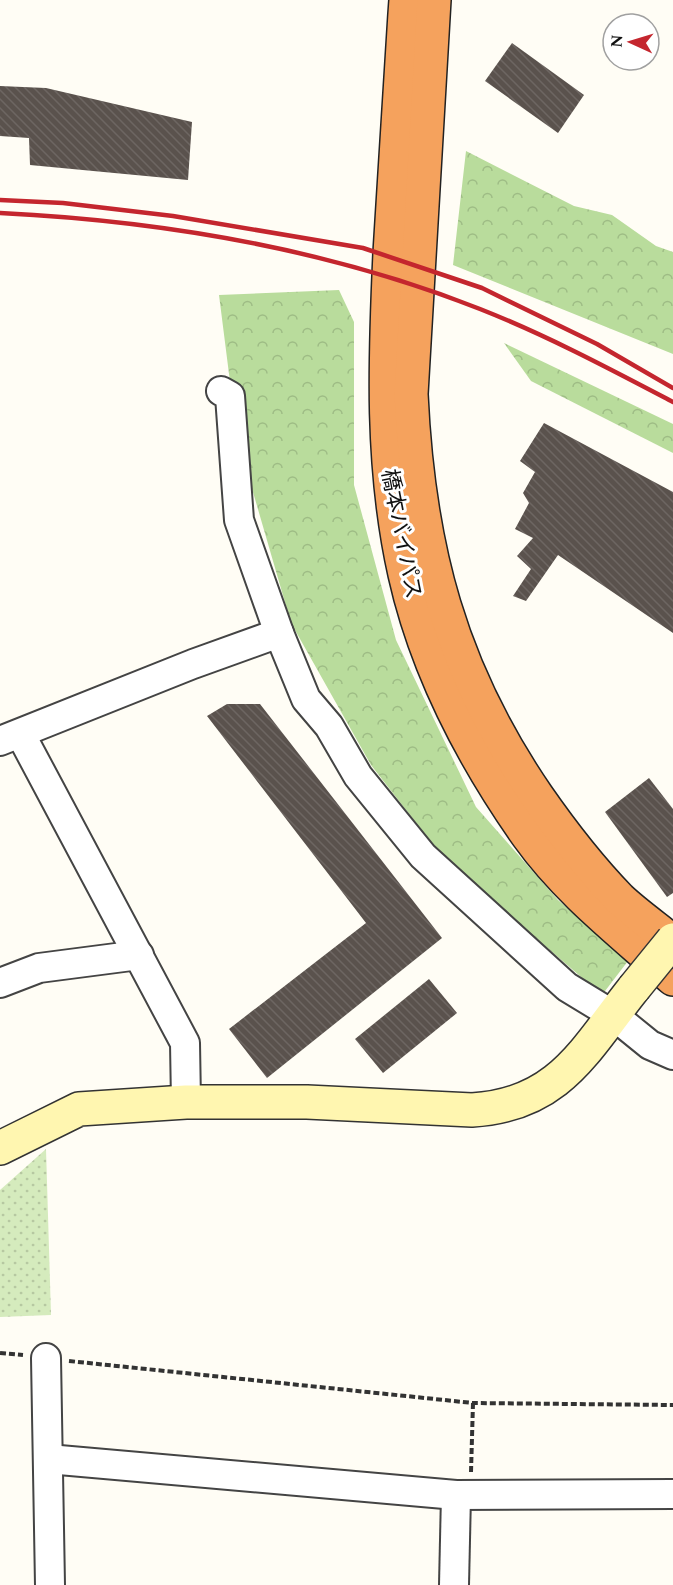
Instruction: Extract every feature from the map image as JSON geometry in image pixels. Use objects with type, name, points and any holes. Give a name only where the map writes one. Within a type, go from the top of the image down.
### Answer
[{"type":"highway","name":"橋本バイパス","points":[[406,0],[412,112],[411,394],[420,504],[432,565],[447,619],[466,670],[486,713],[513,761],[549,814],[621,899],[673,941]]},
{"type":"highway","name":"橋本バイパス","points":[[434,0],[412,112],[386,329],[386,451],[405,576],[442,685],[462,727],[529,837],[597,914],[673,979]]},
{"type":"street","points":[[221,391],[230,396],[239,520],[279,633],[306,699],[329,726],[358,776],[423,856],[567,987],[613,1015],[650,1045],[673,1055]]},
{"type":"street","points":[[186,1102],[185,1043],[139,955],[10,738],[193,664],[279,633]]},
{"type":"street","points":[[0,1148],[79,1109],[186,1102],[307,1102],[451,1110],[492,1109],[522,1101],[544,1091],[577,1061],[673,941]]},
{"type":"street","points":[[0,983],[39,968],[139,955]]},
{"type":"street","points":[[46,1358],[50,1585]]},
{"type":"street","points":[[48,1459],[456,1495],[673,1494]]},
{"type":"street","points":[[454,1585],[456,1495]]},
{"type":"path","points":[[0,1353],[473,1403],[673,1405]]},
{"type":"green space","points":[[466,151],[574,206],[612,215],[656,246],[673,252],[673,354],[453,265]]},
{"type":"green space","points":[[339,290],[354,322],[354,485],[396,640],[476,807],[558,900],[628,961],[602,995],[444,859],[371,765],[291,623],[237,437],[219,295]]},
{"type":"green space","points":[[504,343],[673,424],[673,453],[531,381]]},
{"type":"green space","points":[[46,1149],[51,1315],[0,1317],[0,1190]]},
{"type":"building","points":[[512,43],[584,95],[558,133],[485,81]]},
{"type":"building","points":[[0,86],[46,88],[192,122],[188,180],[30,165],[29,138],[0,136]]},
{"type":"building","points":[[544,423],[673,492],[673,633],[558,555],[526,601],[513,596],[531,569],[517,556],[533,538],[515,529],[529,503],[523,493],[535,472],[520,461]]},
{"type":"building","points":[[227,704],[260,704],[442,938],[267,1078],[229,1029],[366,923],[207,716]]},
{"type":"building","points":[[649,778],[673,809],[673,893],[667,897],[605,812]]},
{"type":"building","points":[[429,979],[457,1013],[383,1073],[355,1039]]},
{"type":"railway","points":[[0,200],[63,203],[173,216],[363,248],[482,288],[597,344],[673,388]]},
{"type":"railway","points":[[0,213],[61,217],[183,231],[304,254],[364,270],[422,288],[505,319],[578,353],[673,402]]}]
